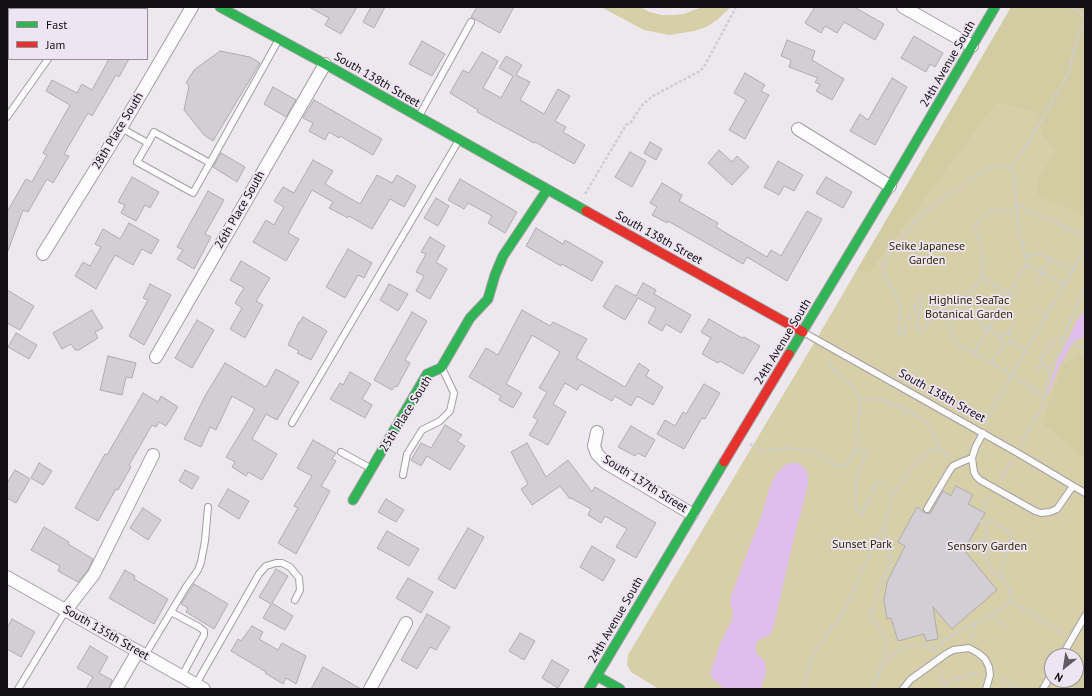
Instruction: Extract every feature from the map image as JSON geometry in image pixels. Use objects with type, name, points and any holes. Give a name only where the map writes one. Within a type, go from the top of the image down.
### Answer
[{"type":"street","name":"28th Place South","points":[[43,254],[121,128],[192,7]]},
{"type":"street","name":"South 138th Street","points":[[220,7],[803,332]]},
{"type":"street","points":[[903,7],[972,46]]},
{"type":"street","name":"24th Avenue South","points":[[589,689],[692,514],[890,186],[995,7]]},
{"type":"street","name":"26th Place South","points":[[156,357],[324,64]]},
{"type":"street","points":[[798,129],[890,186]]},
{"type":"street","name":"25th Place South","points":[[353,500],[427,374],[441,368],[470,318],[488,299],[495,275],[503,256],[547,190]]},
{"type":"street","name":"South 137th Street","points":[[597,432],[594,446],[597,454],[606,463],[692,514]]},
{"type":"street","points":[[66,610],[94,574],[153,455]]},
{"type":"street","name":"South 135th Street","points":[[7,576],[200,686]]},
{"type":"street","points":[[370,689],[406,623]]},
{"type":"street","points":[[116,689],[142,653]]},
{"type":"street","points":[[597,676],[620,689]]},
{"type":"lane","points":[[418,117],[470,22]]},
{"type":"lane","points":[[210,163],[154,132],[137,162],[193,193],[210,163],[279,39]]},
{"type":"lane","points":[[7,117],[47,60]]},
{"type":"lane","points":[[121,128],[148,143]]},
{"type":"lane","points":[[292,423],[458,140]]},
{"type":"lane","name":"South 138th Street","points":[[803,332],[981,432],[1085,493]]},
{"type":"lane","points":[[403,476],[406,454],[422,430],[440,421],[450,411],[454,393],[441,368]]},
{"type":"lane","points":[[981,432],[972,458],[976,476],[980,480],[1031,509],[1041,512],[1050,512],[1057,509],[1073,486]]},
{"type":"lane","points":[[341,452],[372,469]]},
{"type":"lane","points":[[927,509],[953,466],[972,458]]},
{"type":"lane","points":[[142,653],[198,570],[205,541],[208,507]]},
{"type":"lane","points":[[200,686],[259,574],[266,566],[282,563],[290,567],[299,578],[300,590],[295,600]]},
{"type":"lane","points":[[18,689],[66,610]]},
{"type":"lane","points":[[171,612],[204,631],[204,634],[182,676]]},
{"type":"lane","points":[[1067,648],[1085,616]]},
{"type":"lane","points":[[903,689],[910,680],[953,650],[969,648],[985,659],[989,667],[990,675],[986,689]]},
{"type":"path","points":[[583,198],[626,125],[631,122],[643,104],[653,96],[700,71],[704,67],[736,7]]},
{"type":"path","points":[[1011,169],[1033,135],[1069,72],[1078,35],[1085,18],[1072,7]]},
{"type":"path","points":[[974,353],[1026,265],[1026,257],[1019,230],[1014,174],[1011,169],[1002,166],[990,167],[926,210],[903,234],[888,255],[882,272],[900,305],[901,312],[898,331],[901,334],[904,333],[918,298],[922,295],[921,310],[916,328],[919,330],[924,330],[935,308],[940,303],[942,304],[944,306],[956,343],[974,353],[992,363],[1012,374],[1043,396]]},
{"type":"path","points":[[1016,203],[1032,213],[1052,220],[1085,238]]},
{"type":"path","points":[[1000,336],[983,326],[964,301],[970,292],[983,279],[982,254],[979,239],[975,230],[976,225],[981,218],[990,212],[999,210],[1017,212]]},
{"type":"path","points":[[981,432],[1012,374],[1085,249]]},
{"type":"path","points":[[1026,257],[1032,254],[1050,259],[1073,269]]},
{"type":"path","points":[[1037,283],[1050,259]]},
{"type":"path","points":[[1026,265],[1043,272],[1064,284]]},
{"type":"path","points":[[983,279],[1018,299]]},
{"type":"path","points":[[1050,368],[1042,363],[1040,359],[1050,345],[1064,336],[1085,288]]},
{"type":"path","points":[[1080,300],[1085,302]]},
{"type":"path","points":[[1034,309],[1046,316]]},
{"type":"path","points":[[1000,336],[1008,334],[1015,323]]},
{"type":"path","points":[[1008,334],[1011,338],[1011,342],[1026,351]]},
{"type":"path","points":[[1000,336],[1000,341],[1003,344]]},
{"type":"path","points":[[990,496],[1042,407],[1043,396],[1050,368],[1062,350],[1065,342],[1064,336]]},
{"type":"path","points":[[1003,344],[1007,345],[1011,342]]},
{"type":"path","points":[[1065,342],[1078,346],[1085,344]]},
{"type":"path","points":[[992,363],[1003,344]]},
{"type":"path","points":[[828,359],[834,372],[849,383],[860,399],[858,438],[853,455]]},
{"type":"path","points":[[1038,369],[1042,363]]},
{"type":"path","points":[[860,399],[882,400],[900,407],[926,422],[934,432],[938,442],[938,449],[930,450],[922,457],[893,494],[886,522],[885,535],[890,565],[880,584],[876,602],[871,610],[870,616],[884,635],[886,644],[883,665],[873,688]]},
{"type":"path","points":[[738,438],[759,449],[802,449],[812,451],[840,467],[845,466],[856,451],[864,448],[866,452],[858,473],[856,487],[856,508],[861,514],[877,482],[882,481],[893,494]]},
{"type":"path","points":[[986,540],[987,524],[990,520],[1011,532],[1010,543],[1001,570],[1008,586],[1012,601],[1044,623],[1072,639]]},
{"type":"path","points":[[980,521],[987,524]]},
{"type":"path","points":[[804,689],[814,652],[840,617],[850,599],[870,553],[886,522]]},
{"type":"path","points":[[986,540],[978,543],[978,553],[986,556],[992,572],[1003,577]]},
{"type":"path","points":[[986,540],[990,542],[992,547],[992,551],[986,556]]},
{"type":"path","points":[[934,650],[959,630],[990,616],[1012,601]]},
{"type":"path","points":[[990,616],[1007,626]]},
{"type":"path","points":[[969,648],[975,622]]},
{"type":"path","points":[[883,665],[900,649],[914,645],[931,647],[934,650],[946,689]]},
{"type":"green space","points":[[601,7],[640,7],[661,15],[673,15],[684,14],[702,7],[731,7],[717,20],[706,27],[694,31],[669,35],[644,30]]},
{"type":"green space","points":[[1011,7],[1085,7],[1085,689],[659,689],[631,672],[627,665],[628,655],[817,338]]},
{"type":"shaded area","points":[[1012,7],[1085,7],[1085,216],[1060,204],[1038,196],[1037,181],[1056,150],[1044,136],[1033,111],[996,103],[869,273],[857,270]]},
{"type":"shaded area","points":[[1085,313],[1085,337],[1074,341],[1059,367],[1048,395],[1047,393],[1058,359],[1078,318]]},
{"type":"shaded area","points":[[1085,353],[1085,458],[1042,423],[1063,364]]},
{"type":"shaded area","points":[[790,463],[798,463],[804,467],[808,474],[808,485],[773,629],[769,636],[760,639],[756,643],[756,653],[765,662],[766,671],[761,689],[725,689],[713,679],[710,674],[720,644],[732,620],[733,611],[730,602],[732,593],[761,517],[770,487],[776,474]]},
{"type":"shaded area","points":[[1085,668],[1085,689],[1071,689],[1084,688]]},
{"type":"building","points":[[309,7],[357,7],[341,34],[325,25],[329,18]]},
{"type":"building","points":[[371,7],[385,7],[374,28],[363,22]]},
{"type":"building","points":[[477,7],[514,7],[500,33],[471,17]]},
{"type":"building","points":[[815,7],[854,7],[884,24],[875,40],[844,22],[837,33],[825,26],[821,33],[805,23]]},
{"type":"building","points":[[914,36],[943,53],[935,67],[930,64],[926,72],[901,58]]},
{"type":"building","points":[[787,40],[815,51],[812,60],[844,79],[832,100],[816,91],[820,85],[815,82],[818,78],[789,67],[791,60],[781,56]]},
{"type":"building","points":[[422,41],[445,54],[432,76],[409,64]]},
{"type":"building","points":[[220,51],[250,57],[260,63],[213,141],[204,135],[184,110],[189,86],[186,83],[194,70]]},
{"type":"building","points":[[482,52],[498,61],[483,88],[501,98],[513,76],[499,68],[506,56],[522,65],[516,75],[530,82],[520,100],[544,114],[558,89],[570,96],[555,121],[566,127],[563,132],[585,145],[574,164],[477,112],[478,110],[450,93],[463,70],[469,73]]},
{"type":"building","points":[[108,60],[128,60],[119,77],[116,75],[92,116],[88,113],[64,154],[69,156],[53,183],[47,179],[28,212],[23,210],[7,251],[7,212],[26,179],[32,182],[47,155],[43,153],[70,105],[46,91],[52,80],[77,93],[82,84],[92,90]]},
{"type":"building","points":[[745,73],[765,85],[761,91],[769,95],[745,139],[729,130],[746,100],[734,93]]},
{"type":"building","points":[[892,78],[907,87],[875,145],[850,131],[860,114],[868,120]]},
{"type":"building","points":[[273,87],[296,100],[286,117],[264,104]]},
{"type":"building","points":[[314,100],[382,139],[373,155],[340,136],[339,138],[329,132],[325,140],[309,131],[313,123],[303,118]]},
{"type":"building","points":[[650,142],[662,149],[656,160],[644,153]]},
{"type":"building","points":[[719,150],[732,162],[737,156],[749,167],[732,185],[708,163]]},
{"type":"building","points":[[630,152],[646,161],[632,187],[615,177]]},
{"type":"building","points":[[221,153],[245,167],[237,182],[213,167]]},
{"type":"building","points":[[313,160],[333,171],[325,184],[360,204],[377,175],[392,183],[397,175],[416,186],[404,207],[390,199],[372,229],[349,216],[348,218],[329,208],[333,202],[312,190],[288,233],[299,239],[286,261],[253,242],[266,220],[274,225],[284,207],[274,201],[283,187],[294,193]]},
{"type":"building","points":[[778,161],[803,175],[794,191],[784,186],[779,195],[764,187]]},
{"type":"building","points":[[132,177],[159,192],[150,208],[145,205],[136,221],[121,213],[125,205],[118,202]]},
{"type":"building","points":[[826,177],[852,192],[843,208],[816,193]]},
{"type":"building","points":[[460,179],[517,212],[505,233],[488,223],[492,216],[468,203],[464,209],[448,200]]},
{"type":"building","points":[[662,183],[682,195],[679,201],[718,223],[716,227],[767,257],[771,250],[781,256],[807,211],[822,219],[787,281],[747,257],[743,264],[668,221],[667,223],[652,215],[657,207],[650,203]]},
{"type":"building","points":[[208,191],[224,200],[205,234],[211,237],[194,269],[177,259],[183,250],[177,247]]},
{"type":"building","points":[[436,198],[449,206],[438,226],[424,218]]},
{"type":"building","points":[[129,223],[159,240],[151,254],[142,249],[133,265],[115,255],[96,289],[75,276],[83,262],[90,266],[101,247],[95,244],[103,229],[120,239]]},
{"type":"building","points":[[536,228],[563,244],[565,240],[603,262],[592,281],[562,264],[561,266],[526,246]]},
{"type":"building","points":[[430,237],[445,246],[436,262],[447,269],[430,299],[416,291],[424,276],[416,272],[426,254],[421,252]]},
{"type":"building","points":[[348,249],[372,263],[364,278],[358,275],[345,298],[326,287]]},
{"type":"building","points":[[241,261],[270,278],[256,301],[263,305],[245,338],[230,329],[242,308],[235,303],[244,288],[230,280]]},
{"type":"building","points":[[643,283],[656,290],[654,294],[691,315],[681,333],[666,324],[662,331],[648,323],[656,308],[638,298],[625,320],[603,307],[616,285],[636,296]]},
{"type":"building","points":[[150,284],[171,295],[144,345],[129,336],[148,300],[143,298]]},
{"type":"building","points":[[389,284],[408,294],[398,311],[380,300]]},
{"type":"building","points":[[7,290],[34,306],[20,330],[7,323]]},
{"type":"building","points":[[92,310],[103,328],[95,332],[98,338],[79,350],[75,350],[71,344],[62,349],[53,333]]},
{"type":"building","points":[[522,310],[550,326],[553,322],[587,339],[576,358],[625,387],[639,363],[649,370],[646,376],[663,387],[653,405],[637,396],[631,406],[615,396],[612,401],[581,384],[577,390],[565,383],[553,404],[566,412],[548,445],[529,435],[538,420],[533,417],[547,392],[539,388],[560,352],[532,335],[506,384],[522,393],[513,408],[499,400],[501,396],[469,377],[486,348],[498,355]]},
{"type":"building","points":[[412,312],[427,321],[405,360],[410,363],[397,387],[395,386],[392,390],[374,380]]},
{"type":"building","points":[[303,317],[327,331],[311,360],[297,353],[299,351],[288,345]]},
{"type":"building","points":[[709,319],[742,338],[744,337],[760,346],[743,374],[720,361],[718,363],[702,354],[711,338],[701,332]]},
{"type":"building","points":[[197,320],[214,330],[192,368],[175,358]]},
{"type":"building","points":[[16,333],[37,345],[29,359],[8,347]]},
{"type":"building","points":[[108,356],[136,363],[132,378],[126,377],[122,395],[100,390]]},
{"type":"building","points":[[225,363],[266,387],[276,369],[299,382],[277,420],[266,414],[252,439],[277,454],[262,480],[248,472],[246,476],[232,467],[235,462],[226,457],[255,409],[232,396],[216,430],[210,427],[201,447],[184,439],[205,396]]},
{"type":"building","points":[[350,372],[371,384],[362,399],[372,405],[365,418],[330,399],[340,383],[343,385]]},
{"type":"building","points":[[704,384],[720,393],[705,419],[702,418],[684,449],[657,434],[665,420],[675,426],[683,412],[686,414]]},
{"type":"building","points":[[143,393],[158,402],[161,396],[178,407],[166,426],[159,422],[156,427],[152,425],[129,465],[131,467],[118,490],[116,489],[98,521],[75,508],[105,454],[107,455]]},
{"type":"building","points":[[445,425],[462,435],[457,441],[465,446],[450,470],[427,456],[421,466],[411,460],[421,443],[431,448]]},
{"type":"building","points":[[631,426],[655,440],[645,457],[638,453],[635,456],[618,447]]},
{"type":"building","points":[[313,440],[336,453],[332,459],[336,461],[321,486],[330,491],[296,554],[278,543],[298,508],[294,506],[312,476],[297,468]]},
{"type":"building","points":[[527,443],[546,477],[568,460],[592,492],[595,487],[656,523],[636,558],[616,547],[627,529],[605,516],[601,523],[588,515],[591,509],[571,498],[570,499],[560,486],[532,505],[521,489],[528,484],[511,452]]},
{"type":"building","points":[[39,463],[52,471],[43,485],[31,478]]},
{"type":"building","points":[[15,470],[30,479],[16,503],[7,498],[7,483]]},
{"type":"building","points":[[185,470],[199,477],[192,489],[179,481]]},
{"type":"building","points":[[956,486],[973,495],[968,504],[985,513],[964,550],[997,590],[952,629],[933,607],[938,639],[926,641],[924,634],[898,641],[891,618],[887,619],[884,601],[887,582],[905,546],[898,542],[917,507],[925,513],[930,514],[943,491],[951,496]]},
{"type":"building","points":[[228,489],[249,501],[239,519],[218,506]]},
{"type":"building","points":[[386,499],[404,510],[396,522],[378,512]]},
{"type":"building","points":[[143,508],[161,520],[148,540],[130,528]]},
{"type":"building","points":[[44,527],[93,559],[88,570],[78,582],[58,571],[60,566],[31,550]]},
{"type":"building","points":[[468,528],[484,537],[455,589],[438,579]]},
{"type":"building","points":[[387,531],[419,549],[409,566],[377,548]]},
{"type":"building","points":[[592,546],[615,560],[603,581],[580,567]]},
{"type":"building","points":[[276,569],[288,576],[272,603],[293,616],[285,630],[263,618],[271,604],[259,597]]},
{"type":"building","points":[[125,570],[135,576],[134,579],[168,599],[154,624],[109,598]]},
{"type":"building","points":[[408,578],[433,592],[421,613],[396,598]]},
{"type":"building","points":[[194,584],[228,604],[214,629],[186,612],[188,608],[181,604]]},
{"type":"building","points":[[427,614],[450,627],[436,650],[430,647],[417,669],[401,660]]},
{"type":"building","points":[[12,619],[35,632],[21,657],[7,649],[7,628]]},
{"type":"building","points":[[252,626],[263,632],[259,639],[278,650],[282,643],[306,656],[296,684],[286,678],[283,684],[231,651],[238,639],[241,641]]},
{"type":"building","points":[[520,633],[535,641],[524,660],[509,651]]},
{"type":"building","points":[[90,646],[108,657],[99,673],[112,680],[109,689],[86,689],[93,677],[77,668]]},
{"type":"building","points":[[552,660],[569,670],[558,688],[542,678]]},
{"type":"building","points":[[323,667],[361,689],[311,689]]},
{"type":"traffic: fast","points":[[220,7],[325,64],[586,211]]},
{"type":"traffic: fast","points":[[789,354],[995,7]]},
{"type":"traffic: fast","points":[[353,500],[427,374],[441,368],[470,318],[488,299],[495,275],[503,256],[547,190]]},
{"type":"traffic: fast","points":[[589,689],[724,462]]},
{"type":"traffic: fast","points":[[597,676],[620,689]]},
{"type":"traffic: jam","points":[[586,211],[803,332]]},
{"type":"traffic: jam","points":[[724,462],[789,354]]},
{"type":"park label","name":"Seike Japanese Garden","points":[[927,254]]},
{"type":"park label","name":"Highline SeaTac Botanical Garden","points":[[969,308]]},
{"type":"park label","name":"Sunset Park","points":[[862,545]]},
{"type":"park label","name":"Sensory Garden","points":[[987,547]]}]
